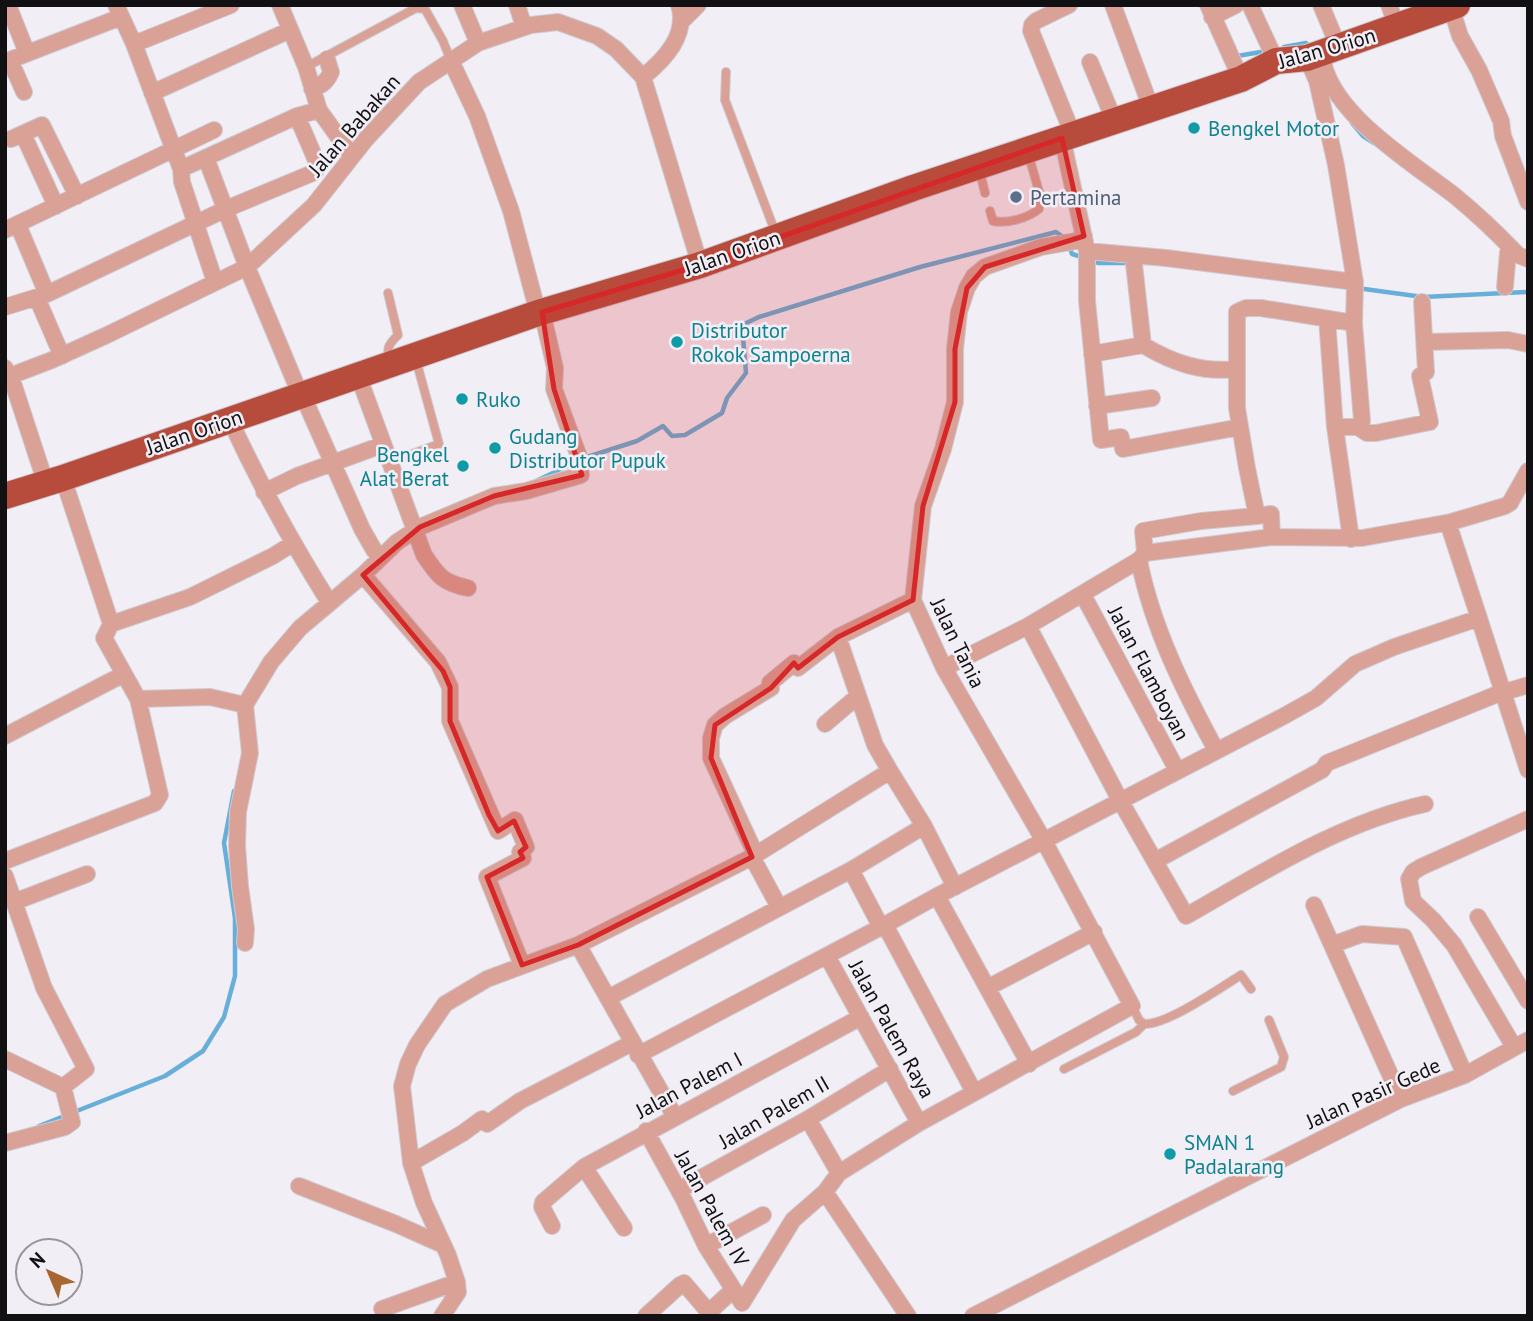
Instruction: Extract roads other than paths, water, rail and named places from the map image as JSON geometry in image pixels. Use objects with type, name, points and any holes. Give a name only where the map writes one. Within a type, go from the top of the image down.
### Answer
[{"type":"highway","name":"Jalan Orion","points":[[5,496],[540,313],[700,264],[1067,136],[1241,79],[1276,61],[1320,54],[1393,16],[1454,6]]},
{"type":"street","points":[[8,5],[27,53]]},
{"type":"street","points":[[134,44],[231,5]]},
{"type":"street","points":[[462,5],[478,43]]},
{"type":"street","points":[[517,5],[524,27]]},
{"type":"street","points":[[643,77],[670,51],[682,12],[698,5]]},
{"type":"street","points":[[1069,5],[1036,22],[1031,26],[1031,31],[1067,136],[1084,250],[1101,440],[1121,438],[1123,449],[1240,427]]},
{"type":"street","points":[[1113,5],[1151,108]]},
{"type":"street","points":[[1236,5],[1210,11],[1241,79]]},
{"type":"street","points":[[1250,5],[1276,61]]},
{"type":"street","points":[[1321,5],[1317,81],[1336,165],[1355,288],[1354,323],[1362,412],[1362,421],[1358,427]]},
{"type":"street","points":[[282,6],[306,67],[319,110],[352,156]]},
{"type":"street","points":[[1454,6],[1460,36],[1479,70],[1500,121],[1528,202]]},
{"type":"street","points":[[24,92],[10,60],[118,11],[134,44],[181,169],[182,182],[215,282]]},
{"type":"street","name":"Jalan Babakan","points":[[9,377],[62,356],[247,267],[314,205],[352,156],[419,82],[478,43],[524,27],[558,22],[587,32],[616,49],[643,77],[700,264]]},
{"type":"street","points":[[152,93],[290,30]]},
{"type":"street","points":[[1320,54],[1325,71],[1350,111],[1370,130],[1456,197],[1518,255],[1528,259]]},
{"type":"street","points":[[312,89],[328,79],[331,72],[327,60]]},
{"type":"street","points":[[245,943],[246,929],[237,846],[238,812],[250,753],[242,705],[271,662],[328,599],[363,575],[378,554],[397,542],[412,527],[495,496],[526,491],[581,475],[554,389],[555,368],[511,211],[477,116],[451,61]]},
{"type":"street","points":[[1090,62],[1114,120]]},
{"type":"street","points":[[181,169],[297,116],[319,110]]},
{"type":"street","points":[[5,307],[42,296],[317,169],[297,116]]},
{"type":"street","points":[[56,206],[17,137],[42,125],[77,196]]},
{"type":"street","points":[[62,356],[42,296],[11,228],[214,130]]},
{"type":"street","points":[[206,158],[247,267],[301,394],[362,529],[378,554]]},
{"type":"street","name":"Jalan Tania","points":[[1132,1006],[1044,841],[944,668],[913,600],[923,506],[943,449],[955,402],[955,349],[959,312],[967,288],[985,267],[1057,244],[1133,261],[1355,288]]},
{"type":"street","points":[[1505,287],[1510,247]]},
{"type":"street","points":[[1133,261],[1143,345]]},
{"type":"street","points":[[1335,426],[1358,427],[1367,433],[1376,433],[1430,422],[1420,376],[1426,372],[1422,303]]},
{"type":"street","points":[[1257,516],[1237,408],[1237,313],[1246,308],[1261,307],[1354,323]]},
{"type":"street","points":[[1327,319],[1335,426],[1351,539]]},
{"type":"street","points":[[1424,342],[1508,340],[1528,344]]},
{"type":"street","points":[[1092,354],[1143,345],[1166,359],[1195,368],[1221,371],[1237,369]]},
{"type":"street","points":[[358,375],[424,555],[436,573],[449,584],[468,589]]},
{"type":"street","points":[[9,377],[111,624]]},
{"type":"street","points":[[1097,406],[1152,398]]},
{"type":"street","points":[[230,420],[292,544],[328,599]]},
{"type":"street","points":[[264,492],[297,476],[382,445]]},
{"type":"street","points":[[944,668],[1028,626],[1142,557],[1272,537],[1351,539],[1448,523],[1510,503],[1522,490],[1528,471]]},
{"type":"street","points":[[1216,750],[1178,676],[1155,617],[1142,557],[1143,531],[1201,521],[1271,514],[1272,537]]},
{"type":"street","points":[[1448,523],[1528,770]]},
{"type":"street","points":[[5,862],[155,803],[159,799],[138,699],[104,638],[111,624],[190,597],[292,544]]},
{"type":"street","points":[[363,575],[438,662],[447,679],[450,687],[450,721],[498,831],[515,820],[522,834],[526,847],[520,852],[523,858],[487,877],[522,965]]},
{"type":"street","name":"Jalan Flamboyan","points":[[1083,595],[1177,770]]},
{"type":"street","points":[[779,907],[752,857],[754,851],[711,758],[711,738],[715,725],[771,688],[770,683],[794,663],[798,668],[838,637],[913,600]]},
{"type":"street","points":[[411,1163],[482,1119],[487,1124],[520,1101],[827,956],[937,896],[1121,802],[1316,698],[1355,664],[1479,618]]},
{"type":"street","points":[[1028,626],[1121,802],[1186,916],[1342,832],[1425,804]]},
{"type":"street","points":[[838,637],[875,745],[924,826],[955,887]]},
{"type":"street","points":[[5,736],[124,674]]},
{"type":"street","points":[[1155,861],[1322,770],[1327,763],[1503,692],[1528,685]]},
{"type":"street","points":[[825,724],[858,696]]},
{"type":"street","points":[[138,699],[210,697],[242,705]]},
{"type":"street","points":[[442,1316],[458,1292],[457,1282],[424,1203],[411,1163],[402,1086],[408,1064],[435,1015],[450,999],[487,979],[578,945],[752,857],[890,771]]},
{"type":"street","points":[[1521,1044],[1454,945],[1413,901],[1409,879],[1413,872],[1421,867],[1528,819]]},
{"type":"street","points":[[608,998],[851,870],[924,826]]},
{"type":"street","points":[[851,870],[974,1092]]},
{"type":"street","points":[[14,902],[87,874]]},
{"type":"street","points":[[5,876],[44,988],[86,1069],[63,1087]]},
{"type":"street","points":[[937,896],[1029,1064]]},
{"type":"street","points":[[1314,905],[1401,1099]]},
{"type":"street","points":[[1478,917],[1528,1001]]},
{"type":"street","points":[[989,988],[1094,932]]},
{"type":"street","points":[[1332,945],[1362,934],[1404,937],[1465,1074]]},
{"type":"street","points":[[578,945],[674,1117]]},
{"type":"street","name":"Jalan Palem Raya","points":[[827,956],[919,1123]]},
{"type":"street","points":[[646,1316],[684,1283],[710,1314],[738,1297],[793,1220],[825,1192],[839,1173],[919,1123],[1132,1006]]},
{"type":"street","name":"Jalan Palem I","points":[[552,1226],[541,1207],[545,1200],[584,1167],[646,1131],[861,1017]]},
{"type":"street","name":"Jalan Pasir Gede","points":[[973,1316],[1401,1099],[1465,1074],[1521,1044]]},
{"type":"street","points":[[5,1059],[63,1087]]},
{"type":"street","name":"Jalan Palem II","points":[[678,1190],[808,1119],[890,1069]]},
{"type":"street","points":[[5,1143],[65,1127],[70,1116],[63,1087]]},
{"type":"street","points":[[808,1119],[839,1173]]},
{"type":"street","name":"Jalan Palem IV","points":[[646,1131],[706,1246],[738,1297]]},
{"type":"street","points":[[584,1167],[624,1228]]},
{"type":"street","points":[[299,1186],[443,1245]]},
{"type":"street","points":[[825,1192],[908,1316]]},
{"type":"street","points":[[706,1246],[763,1215]]},
{"type":"street","points":[[378,1313],[457,1282]]},
{"type":"lane","points":[[306,67],[416,8],[425,9],[451,61]]},
{"type":"lane","points":[[726,72],[725,100],[778,237]]},
{"type":"lane","points":[[990,211],[993,221],[998,223],[1016,220],[1039,209],[1040,195],[1027,150]]},
{"type":"lane","points":[[979,167],[985,193]]},
{"type":"lane","points":[[388,293],[398,335],[386,350],[403,361],[439,444],[399,458]]},
{"type":"lane","points":[[1065,1069],[1136,1032],[1144,1024],[1153,1025],[1171,1016],[1241,975],[1251,989]]},
{"type":"lane","name":"Jalan Tania","points":[[1132,1006],[1144,1024]]},
{"type":"lane","points":[[1233,1091],[1282,1066],[1284,1057],[1269,1020]]},
{"type":"waterway","points":[[1284,47],[1306,43],[1309,49]]},
{"type":"waterway","points":[[1237,56],[1267,51]]},
{"type":"waterway","points":[[1352,123],[1363,136],[1374,143]]},
{"type":"waterway","points":[[584,458],[637,441],[663,426],[672,436],[685,435],[722,413],[727,398],[746,373],[742,325],[759,317],[920,267],[1056,232],[1065,238]]},
{"type":"waterway","points":[[1069,246],[1072,254],[1082,257]]},
{"type":"waterway","points":[[1090,260],[1098,263],[1130,263]]},
{"type":"waterway","points":[[1357,288],[1423,297],[1528,292]]},
{"type":"waterway","points":[[536,481],[576,462]]},
{"type":"waterway","points":[[39,1126],[165,1076],[203,1051],[224,1017],[235,976],[235,918],[224,843],[234,791]]},
{"type":"place","name":"Bengkel Motor","points":[[1194,128]]},
{"type":"place","name":"Pertamina","points":[[1016,197]]},
{"type":"place","name":"Distributor Rokok Sampoerna","points":[[677,342]]},
{"type":"place","name":"Ruko","points":[[462,399]]},
{"type":"place","name":"Gudang Distributor Pupuk","points":[[495,448]]},
{"type":"place","name":"Bengkel Alat Berat","points":[[463,466]]},
{"type":"place","name":"SMAN 1 Padalarang","points":[[1170,1154]]}]
